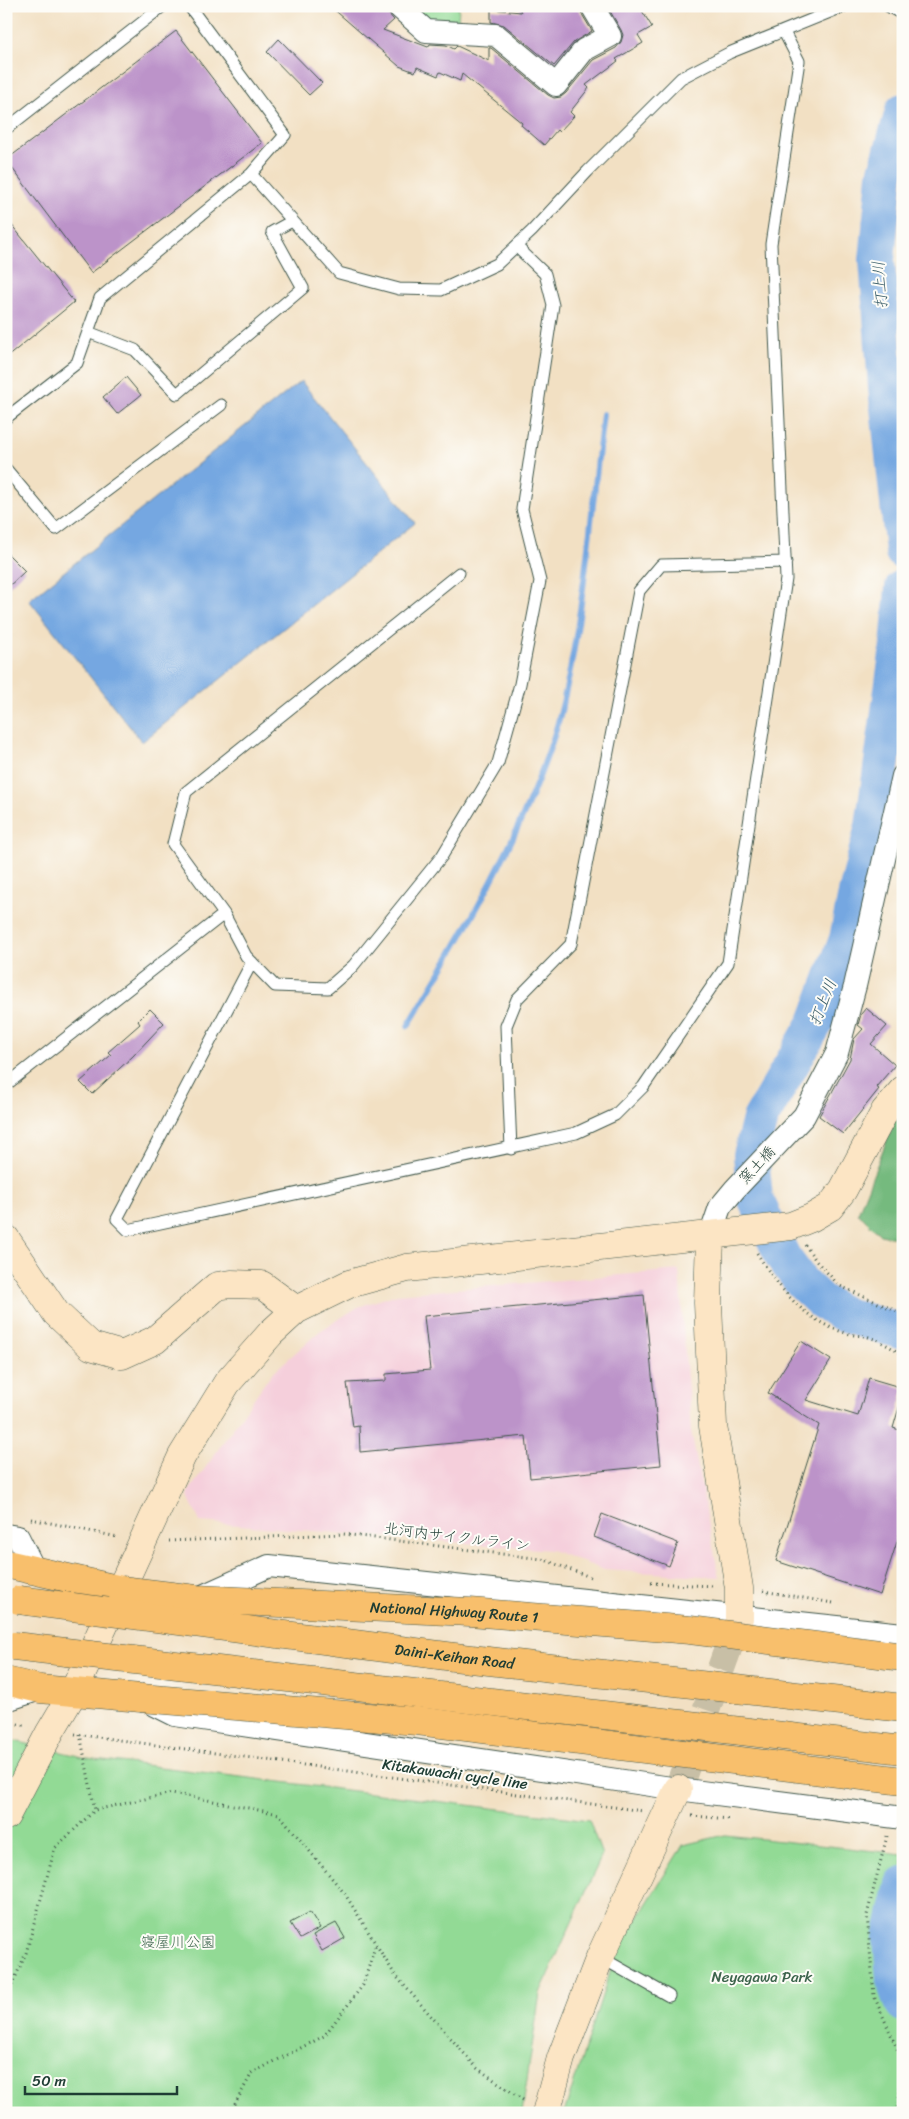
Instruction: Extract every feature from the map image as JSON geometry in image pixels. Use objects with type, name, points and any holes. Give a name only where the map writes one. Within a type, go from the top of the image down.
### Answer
[{"type":"highway","name":"National Highway Route 1","points":[[6,1564],[121,1590],[196,1599],[479,1613],[690,1630],[903,1657]]},
{"type":"highway","name":"Daini-Keihan Road","points":[[13,1599],[454,1657],[903,1708]]},
{"type":"highway","points":[[10,1645],[903,1750]]},
{"type":"highway","points":[[6,1681],[40,1689],[73,1693],[417,1721],[903,1780]]},
{"type":"street","points":[[398,6],[426,31],[496,35],[556,85],[584,50],[610,36],[592,6]]},
{"type":"street","name":"窯土橋","points":[[710,1236],[720,1207],[804,1116],[837,1053],[856,986],[903,776]]},
{"type":"street","points":[[6,1816],[50,1732],[73,1693],[182,1456],[227,1382],[271,1333],[296,1310],[349,1284],[407,1268],[710,1236],[749,1242],[798,1236],[811,1218],[830,1207],[843,1190],[885,1111],[903,1090]]},
{"type":"street","points":[[710,1236],[708,1304],[713,1426],[739,1588],[739,1618]]},
{"type":"street","points":[[6,1238],[56,1313],[91,1346],[122,1355],[155,1340],[217,1286],[231,1284],[262,1285],[296,1310]]},
{"type":"street","points":[[6,1535],[18,1537],[35,1571]]},
{"type":"street","points":[[196,1599],[269,1566],[739,1618],[903,1634]]},
{"type":"street","points":[[6,1700],[40,1689]]},
{"type":"street","points":[[141,1698],[176,1715],[678,1789],[895,1825]]},
{"type":"street","points":[[539,2110],[600,1957],[678,1789]]},
{"type":"lane","points":[[6,129],[163,6]]},
{"type":"lane","points":[[6,418],[77,363],[100,298],[251,174],[285,135],[189,6]]},
{"type":"lane","points":[[251,174],[338,273],[399,289],[441,290],[497,264],[682,78],[729,53],[845,6]]},
{"type":"lane","points":[[888,6],[902,14]]},
{"type":"lane","points":[[252,962],[117,1219],[128,1230],[511,1149],[576,1133],[615,1115],[643,1087],[728,963],[786,579],[771,244],[799,61],[784,32]]},
{"type":"lane","points":[[88,332],[135,350],[177,394],[304,288],[272,232],[292,221]]},
{"type":"lane","points":[[459,573],[186,792],[173,844],[224,914],[246,956],[275,986],[328,988],[353,966],[442,856],[498,763],[520,684],[540,581],[522,509],[553,305],[545,274],[516,246]]},
{"type":"lane","points":[[6,469],[56,528],[220,405]]},
{"type":"lane","points":[[511,1149],[506,1026],[517,999],[572,944],[639,591],[661,564],[786,562]]},
{"type":"lane","points":[[6,1084],[224,914]]},
{"type":"lane","points":[[600,1957],[669,1996]]},
{"type":"path","points":[[903,225],[900,243],[903,289]]},
{"type":"path","points":[[798,1236],[817,1262],[840,1286],[903,1314]]},
{"type":"path","points":[[749,1242],[786,1296],[816,1320],[849,1334],[868,1337],[903,1354]]},
{"type":"path","name":"北河内サイクルライン","points":[[26,1518],[142,1542],[343,1534],[542,1560],[594,1578]]},
{"type":"path","points":[[642,1583],[739,1588],[835,1604]]},
{"type":"path","name":"Kitakawachi cycle line","points":[[6,1722],[50,1732],[80,1734],[667,1814],[734,1820]]},
{"type":"path","points":[[80,1734],[95,1810]]},
{"type":"path","points":[[6,1999],[26,1953],[55,1848],[95,1810],[172,1793],[279,1814],[346,1894],[395,1974],[477,2068],[539,2110]]},
{"type":"path","points":[[894,2113],[898,2106],[903,2062],[874,1996],[867,1915],[895,1825]]},
{"type":"path","points":[[230,2113],[252,2073],[324,2036],[363,1985],[376,1944]]},
{"type":"shaded area","points":[[679,1270],[691,1431],[719,1577],[604,1570],[551,1550],[200,1522],[187,1494],[271,1374],[320,1331],[358,1307],[397,1294]]},
{"type":"green space","points":[[419,6],[459,6],[458,24],[421,22],[412,12]]},
{"type":"green space","points":[[903,1113],[903,1239],[880,1235],[858,1213],[894,1122]]},
{"type":"green space","name":"寝屋川公園","points":[[6,1739],[87,1758],[589,1820],[602,1855],[540,1993],[522,2113],[6,2113]]},
{"type":"green space","name":"Neyagawa Park","points":[[725,1835],[903,1854],[903,2113],[564,2113],[616,1953],[683,1845]]},
{"type":"water","points":[[301,381],[415,523],[142,742],[29,600]]},
{"type":"building","points":[[330,6],[385,6],[386,11],[394,20],[383,30],[428,47],[430,44],[446,45],[454,49],[457,46],[489,61],[489,48],[491,48],[554,98],[561,97],[566,93],[593,60],[616,48],[621,42],[623,35],[607,6],[639,6],[652,27],[638,35],[643,43],[616,59],[618,61],[586,85],[589,88],[570,112],[574,116],[559,132],[557,130],[544,145],[521,125],[522,123],[462,74],[460,81],[440,72],[438,76],[417,67],[415,72],[399,66]]},
{"type":"building","points":[[518,6],[577,6],[592,31],[574,42],[554,66],[504,25],[491,22],[491,9],[521,12]]},
{"type":"building","points":[[176,31],[262,143],[91,273],[6,160]]},
{"type":"building","points":[[279,39],[322,83],[309,95],[267,52]]},
{"type":"building","points":[[6,218],[74,302],[6,358]]},
{"type":"building","points":[[126,377],[141,395],[117,414],[103,397]]},
{"type":"building","points":[[6,552],[25,571],[6,589]]},
{"type":"building","points":[[866,1008],[887,1026],[871,1044],[895,1065],[876,1087],[879,1089],[843,1134],[819,1116],[850,1059],[854,1039],[863,1029],[858,1025],[861,1014]]},
{"type":"building","points":[[150,1009],[164,1023],[133,1056],[92,1094],[80,1082],[111,1055],[108,1052],[140,1024],[138,1021]]},
{"type":"building","points":[[644,1295],[661,1465],[530,1478],[526,1436],[360,1452],[359,1426],[353,1427],[347,1383],[386,1381],[386,1374],[430,1370],[424,1316]]},
{"type":"building","points":[[801,1341],[831,1360],[806,1400],[858,1416],[869,1378],[903,1388],[893,1428],[903,1431],[903,1484],[898,1500],[903,1502],[903,1523],[880,1595],[776,1561],[819,1425],[768,1393]]},
{"type":"building","points":[[602,1514],[678,1543],[669,1566],[594,1537]]},
{"type":"building","points":[[310,1912],[320,1928],[300,1939],[290,1923]]},
{"type":"building","points":[[336,1923],[345,1938],[322,1951],[313,1935]]},
{"type":"waterway","name":"打上川","points":[[903,111],[885,175],[877,260],[886,388],[903,552]]},
{"type":"waterway","points":[[408,1026],[470,921],[508,849],[525,812],[554,736],[569,677],[579,617],[603,414]]},
{"type":"waterway","name":"打上川","points":[[903,587],[898,647],[873,826],[856,893],[847,939],[816,1022],[760,1119],[751,1155],[755,1198],[783,1257],[802,1283],[821,1301],[845,1315],[903,1332]]},
{"type":"waterway","name":"打上川","points":[[903,1884],[891,1938],[894,1979],[903,2004]]},
{"type":"tunnel","points":[[678,1789],[739,1618]]}]
